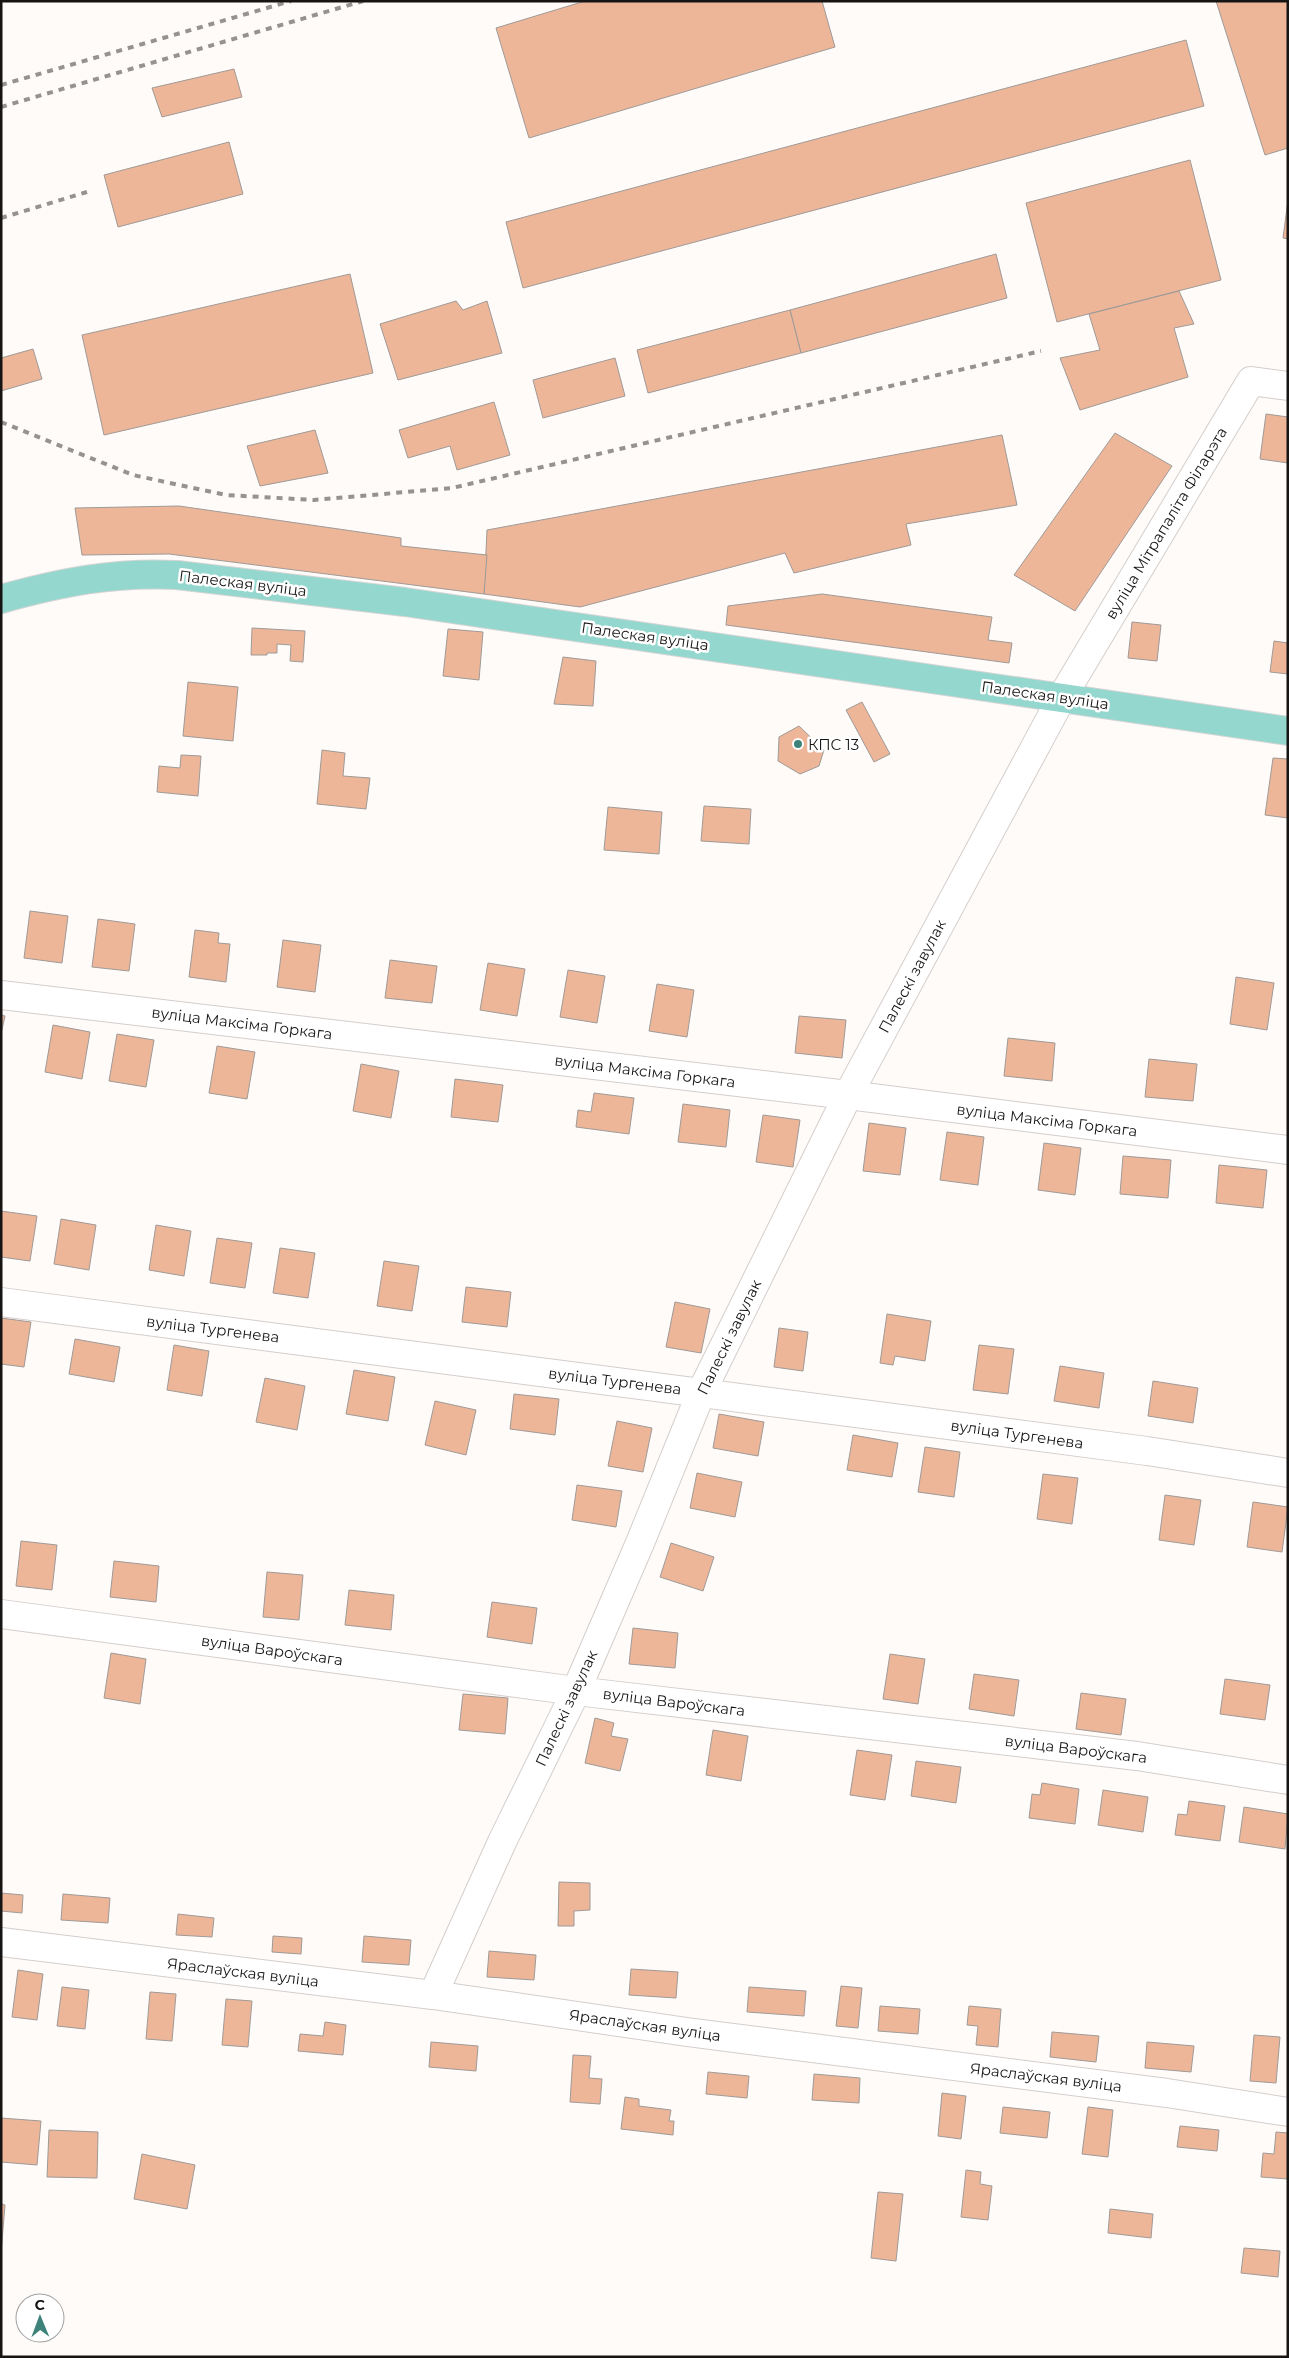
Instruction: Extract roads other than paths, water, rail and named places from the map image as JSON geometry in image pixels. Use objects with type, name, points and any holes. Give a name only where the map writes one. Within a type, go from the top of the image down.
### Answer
[{"type":"main road","name":"Палеская вуліца","points":[[1,598],[59,583],[102,576],[145,573],[176,575],[405,602],[1288,731]]},
{"type":"street","name":"вуліца Мітрапаліта Філарэта","points":[[1062,697],[1252,381],[1288,386]]},
{"type":"street","name":"Палескі завулак","points":[[433,1994],[502,1842],[576,1691],[640,1543],[701,1392],[848,1095],[1062,697]]},
{"type":"street","name":"вуліца Максіма Горкага","points":[[1,995],[848,1095],[1288,1150]]},
{"type":"street","name":"вуліца Тургенева","points":[[1,1302],[1147,1451],[1288,1473]]},
{"type":"street","name":"вуліца Вароўскага","points":[[1,1614],[576,1691],[1137,1756],[1288,1780]]},
{"type":"street","name":"Яраслаўская вуліца","points":[[1,1942],[433,1994],[687,2032],[1167,2093],[1288,2112]]},
{"type":"railway","points":[[1,85],[291,1]]},
{"type":"railway","points":[[1,107],[363,1]]},
{"type":"railway","points":[[1,218],[87,192]]},
{"type":"railway","points":[[1,422],[133,475],[226,495],[314,500],[452,488],[1041,351]]},
{"type":"place","name":"КПС 13","points":[[798,744]]}]
